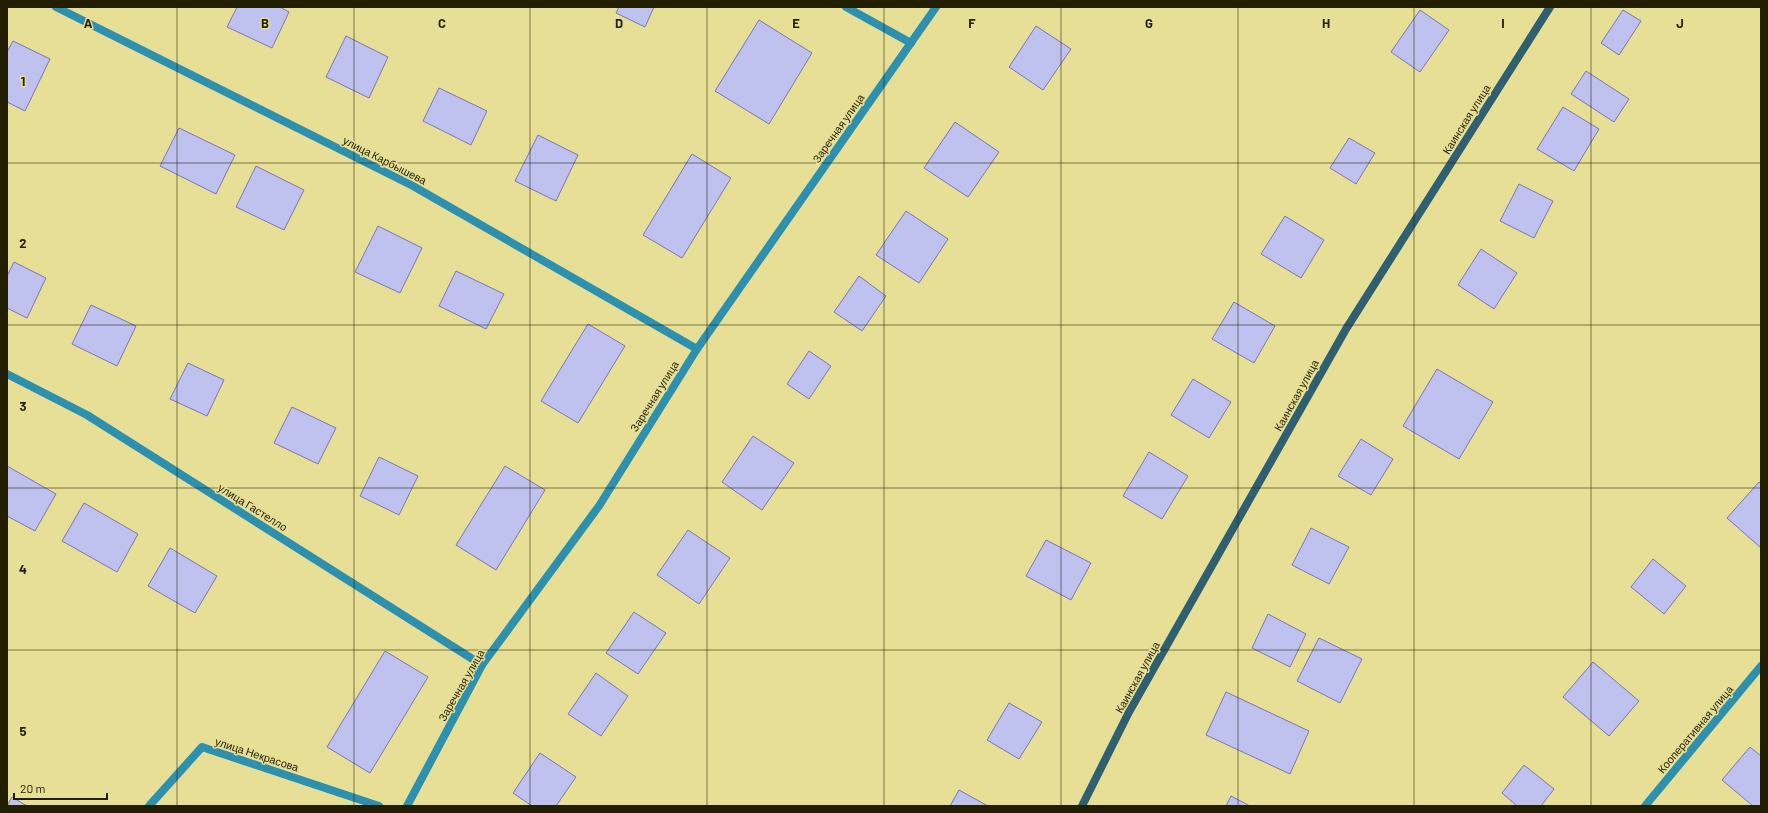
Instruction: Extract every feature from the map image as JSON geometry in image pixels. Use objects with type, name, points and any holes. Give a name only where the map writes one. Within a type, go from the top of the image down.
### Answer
[{"type":"main road","name":"Каинская улица","points":[[1082,806],[1130,712],[1346,329],[1550,7]]},
{"type":"street","name":"улица Карбышева","points":[[56,7],[413,186],[697,349]]},
{"type":"street","points":[[846,7],[911,43]]},
{"type":"street","name":"Заречная улица","points":[[407,806],[482,664],[599,506],[697,349],[936,7]]},
{"type":"street","name":"улица Гастелло","points":[[7,374],[88,415],[482,664]]},
{"type":"street","name":"Кооперативная улица","points":[[1645,806],[1761,666]]},
{"type":"street","name":"улица Некрасова","points":[[149,806],[202,748],[379,806]]},
{"type":"building","points":[[237,7],[280,7],[289,12],[272,48],[227,27]]},
{"type":"building","points":[[619,7],[654,7],[645,27],[616,13]]},
{"type":"building","points":[[1420,10],[1449,30],[1420,72],[1391,52]]},
{"type":"building","points":[[1623,10],[1641,21],[1619,55],[1601,43]]},
{"type":"building","points":[[759,20],[812,53],[769,124],[715,91]]},
{"type":"building","points":[[1036,26],[1071,49],[1043,90],[1009,67]]},
{"type":"building","points":[[346,36],[388,57],[369,98],[326,77]]},
{"type":"building","points":[[13,41],[50,59],[25,111],[7,102],[7,52]]},
{"type":"building","points":[[1586,71],[1629,99],[1614,122],[1571,94]]},
{"type":"building","points":[[439,88],[487,111],[471,145],[423,121]]},
{"type":"building","points":[[1563,107],[1599,129],[1574,171],[1537,149]]},
{"type":"building","points":[[955,122],[999,152],[968,197],[924,168]]},
{"type":"building","points":[[179,128],[235,155],[216,194],[160,166]]},
{"type":"building","points":[[538,135],[578,155],[556,201],[515,181]]},
{"type":"building","points":[[1349,138],[1375,153],[1356,184],[1330,168]]},
{"type":"building","points":[[692,154],[731,178],[682,258],[643,235]]},
{"type":"building","points":[[256,166],[304,190],[284,230],[236,207]]},
{"type":"building","points":[[1519,184],[1553,201],[1534,238],[1500,221]]},
{"type":"building","points":[[906,211],[948,239],[919,283],[876,255]]},
{"type":"building","points":[[1285,216],[1324,240],[1301,278],[1261,254]]},
{"type":"building","points":[[378,226],[422,248],[400,293],[355,272]]},
{"type":"building","points":[[1481,249],[1517,273],[1494,309],[1458,285]]},
{"type":"building","points":[[14,262],[46,278],[27,318],[7,308],[7,276]]},
{"type":"building","points":[[456,271],[504,294],[486,329],[439,306]]},
{"type":"building","points":[[859,276],[886,296],[862,331],[834,312]]},
{"type":"building","points":[[1234,302],[1275,326],[1254,363],[1212,339]]},
{"type":"building","points":[[91,305],[136,326],[117,366],[72,344]]},
{"type":"building","points":[[588,324],[625,346],[578,423],[541,401]]},
{"type":"building","points":[[809,351],[831,366],[809,399],[787,384]]},
{"type":"building","points":[[188,363],[224,380],[207,416],[170,399]]},
{"type":"building","points":[[1437,369],[1493,402],[1459,459],[1403,426]]},
{"type":"building","points":[[1193,379],[1231,402],[1209,438],[1171,415]]},
{"type":"building","points":[[292,407],[336,428],[318,464],[274,443]]},
{"type":"building","points":[[753,436],[794,463],[762,510],[722,482]]},
{"type":"building","points":[[1361,439],[1393,459],[1371,495],[1338,476]]},
{"type":"building","points":[[1149,452],[1188,476],[1162,519],[1123,496]]},
{"type":"building","points":[[379,457],[418,476],[399,515],[360,496]]},
{"type":"building","points":[[7,466],[56,494],[35,531],[7,516]]},
{"type":"building","points":[[505,466],[545,490],[496,570],[456,545]]},
{"type":"building","points":[[1759,482],[1761,484],[1761,548],[1727,518]]},
{"type":"building","points":[[84,503],[138,534],[117,572],[62,541]]},
{"type":"building","points":[[1311,528],[1349,547],[1329,584],[1292,565]]},
{"type":"building","points":[[688,530],[730,558],[699,604],[657,575]]},
{"type":"building","points":[[1046,540],[1091,563],[1071,600],[1026,576]]},
{"type":"building","points":[[170,548],[217,576],[195,613],[148,586]]},
{"type":"building","points":[[1653,559],[1686,586],[1664,614],[1631,587]]},
{"type":"building","points":[[634,612],[666,633],[638,674],[606,653]]},
{"type":"building","points":[[1268,614],[1306,634],[1290,667],[1252,648]]},
{"type":"building","points":[[1319,638],[1362,659],[1340,703],[1297,681]]},
{"type":"building","points":[[385,651],[428,677],[370,773],[327,747]]},
{"type":"building","points":[[1593,662],[1639,701],[1609,736],[1563,697]]},
{"type":"building","points":[[596,673],[628,696],[601,736],[568,714]]},
{"type":"building","points":[[1226,692],[1309,731],[1290,774],[1206,735]]},
{"type":"building","points":[[1009,703],[1042,722],[1019,759],[987,740]]},
{"type":"building","points":[[1750,747],[1761,756],[1761,806],[1753,806],[1722,780]]},
{"type":"building","points":[[540,753],[576,777],[556,806],[532,806],[513,793]]},
{"type":"building","points":[[1524,765],[1554,789],[1541,806],[1517,806],[1502,793]]},
{"type":"building","points":[[959,790],[988,806],[950,806]]},
{"type":"building","points":[[1231,796],[1250,806],[1226,806]]},
{"type":"building","points":[[12,797],[27,806],[7,806]]}]
